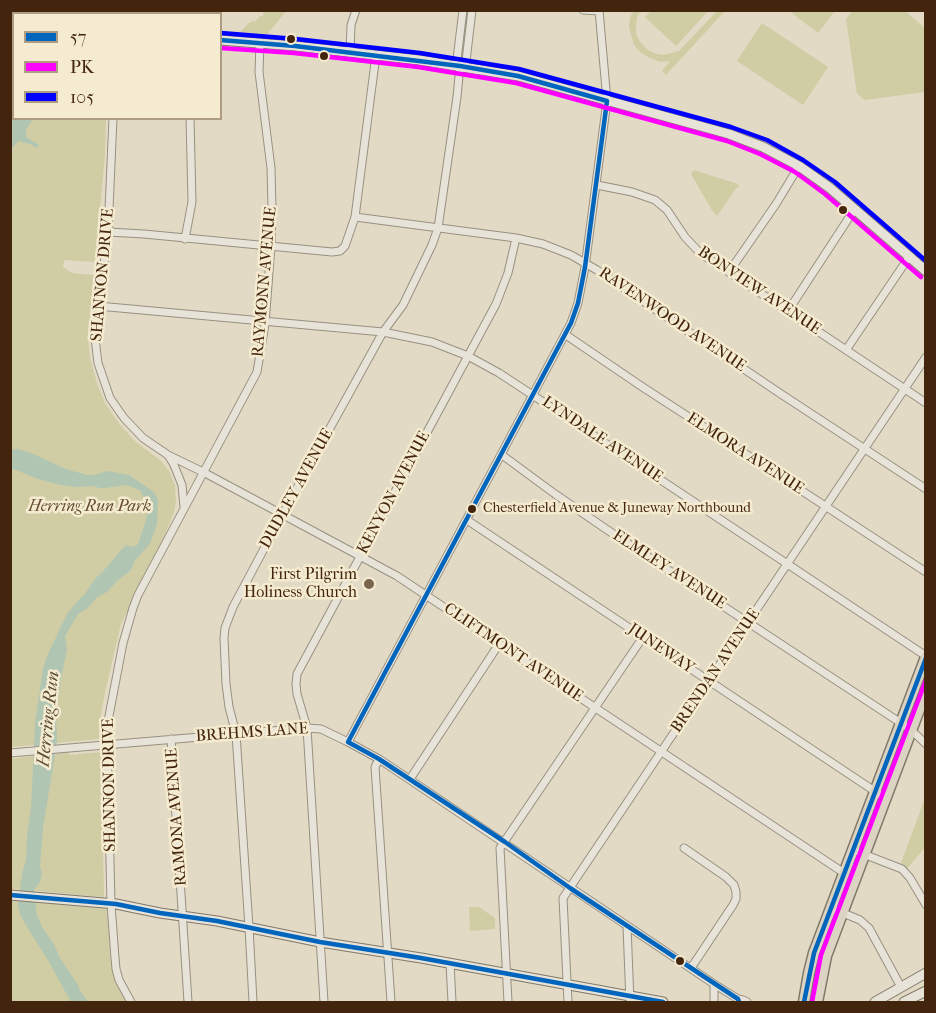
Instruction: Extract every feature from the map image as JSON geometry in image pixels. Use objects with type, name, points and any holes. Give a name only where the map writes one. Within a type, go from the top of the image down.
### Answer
[{"type":"main road","points":[[222,40],[376,55],[518,76],[729,134],[763,147],[799,166],[830,188],[926,271]]},
{"type":"main road","points":[[817,1002],[844,873],[858,852],[885,798],[926,656]]},
{"type":"main road","points":[[804,1002],[812,961],[837,910],[858,852],[875,792],[905,726],[926,691]]},
{"type":"main road","points":[[10,895],[111,904],[183,915],[320,942],[450,963],[630,1000],[663,1002]]},
{"type":"main road","points":[[875,1002],[926,974]]},
{"type":"main road","points":[[902,987],[907,1002],[926,990]]},
{"type":"street","points":[[350,52],[351,25],[356,10]]},
{"type":"street","points":[[463,10],[457,59],[460,66],[466,61],[472,10]]},
{"type":"street","points":[[348,742],[566,335],[578,303],[586,263],[607,101],[599,11],[584,10]]},
{"type":"street","name":"RAYMONN AVENUE","points":[[205,473],[257,372],[265,322],[272,246],[272,183],[260,72],[260,42]]},
{"type":"street","points":[[108,232],[340,251],[345,246],[355,217],[376,55]]},
{"type":"street","name":"DUDLEY AVENUE","points":[[253,1002],[236,734],[226,684],[225,628],[229,615],[282,515],[383,332],[403,305],[432,245],[438,228],[460,66]]},
{"type":"street","name":"SHANNON DRIVE","points":[[113,120],[108,232],[95,346],[98,363],[110,398],[124,418],[135,431],[168,455],[177,470],[184,493],[184,507]]},
{"type":"street","points":[[185,239],[192,202],[190,120]]},
{"type":"street","points":[[729,272],[799,166]]},
{"type":"street","name":"BONVIEW AVENUE","points":[[597,185],[632,192],[655,200],[667,210],[691,245],[700,253],[926,403]]},
{"type":"street","points":[[788,311],[854,210]]},
{"type":"street","name":"RAVENWOOD AVENUE","points":[[355,217],[516,238],[571,255],[926,489]]},
{"type":"street","name":"KENYON AVENUE","points":[[324,1002],[307,728],[296,689],[297,674],[500,296],[516,238]]},
{"type":"street","points":[[846,350],[909,257]]},
{"type":"street","name":"LYNDALE AVENUE","points":[[98,306],[383,332],[432,342],[468,356],[534,395],[926,656]]},
{"type":"street","name":"ELMORA AVENUE","points":[[566,335],[926,572]]},
{"type":"street","name":"BRENDAN AVENUE","points":[[568,1002],[563,898],[926,357]]},
{"type":"street","name":"CLIFTMONT AVENUE","points":[[168,455],[397,576],[844,873]]},
{"type":"street","name":"ELMLEY AVENUE","points":[[502,455],[584,514],[905,726],[926,744]]},
{"type":"street","name":"SHANNON DRIVE","points":[[131,1002],[123,991],[116,969],[111,904],[107,745],[110,708],[123,643],[133,608],[184,507],[205,473]]},
{"type":"street","name":"JUNEWAY","points":[[467,520],[885,798]]},
{"type":"street","points":[[508,1002],[500,849],[643,637]]},
{"type":"street","points":[[410,779],[499,644]]},
{"type":"street","name":"BREHMS LANE","points":[[10,753],[307,728],[321,729],[379,759],[738,1001],[747,1002]]},
{"type":"street","name":"RAMONA AVENUE","points":[[171,739],[189,1002]]},
{"type":"street","points":[[379,759],[375,767],[390,1002]]},
{"type":"street","points":[[684,848],[726,877],[734,885],[736,892],[733,905],[691,968]]},
{"type":"street","points":[[858,852],[902,869],[926,905]]},
{"type":"street","points":[[837,910],[860,920],[869,928],[902,987]]},
{"type":"street","points":[[627,926],[630,1000]]},
{"type":"street","points":[[450,963],[452,1002]]},
{"type":"street","points":[[714,984],[714,1002]]},
{"type":"green space","points":[[634,10],[641,11],[637,17],[636,27],[636,34],[640,42],[653,53],[663,55],[679,51],[717,11],[725,11],[666,75],[662,71],[670,61],[660,62],[650,58],[634,45],[629,27],[630,17]]},
{"type":"green space","points":[[264,11],[286,11],[266,36],[240,32],[250,22],[263,16]]},
{"type":"green space","points":[[651,11],[708,11],[676,46],[645,17]]},
{"type":"green space","points":[[789,11],[835,11],[818,33]]},
{"type":"green space","points":[[852,11],[905,11],[925,28],[925,92],[865,100],[857,94],[846,19]]},
{"type":"green space","points":[[762,23],[828,67],[803,105],[737,61]]},
{"type":"green space","name":"Herring Run Park","points":[[12,42],[12,120],[106,120],[95,262],[64,260],[63,267],[72,273],[94,275],[88,339],[97,383],[105,403],[121,426],[136,442],[161,461],[169,471],[175,485],[176,501],[162,542],[121,624],[100,719],[99,739],[11,747]]},
{"type":"green space","points":[[694,170],[738,184],[739,187],[717,216],[691,174]]},
{"type":"green space","points":[[69,752],[69,755],[101,752],[104,897],[11,889],[11,759],[55,756]]},
{"type":"green space","points":[[925,798],[925,847],[907,869],[901,863]]},
{"type":"green space","points":[[10,900],[107,909],[111,965],[117,985],[126,1002],[11,1002]]},
{"type":"green space","points":[[469,907],[479,907],[495,918],[495,929],[470,931]]},
{"type":"water","points":[[12,120],[32,120],[26,130],[26,137],[39,145],[37,148],[19,141],[11,149]]},
{"type":"water","name":"Herring Run","points":[[18,449],[87,475],[108,471],[129,475],[151,490],[158,500],[157,524],[150,544],[135,560],[131,570],[78,614],[65,636],[67,649],[56,714],[57,742],[43,828],[40,867],[42,874],[34,890],[37,915],[42,927],[88,1002],[71,1002],[24,922],[18,905],[26,860],[31,808],[35,724],[43,669],[67,614],[126,545],[133,547],[138,544],[147,517],[145,501],[141,491],[127,485],[98,488],[96,486],[61,485],[11,468],[10,450]]},
{"type":"transit line","name":"105","points":[[222,33],[420,53],[519,69],[731,127],[767,140],[803,160],[835,182],[926,261]]},
{"type":"transit line","name":"57","points":[[222,40],[295,46],[460,66],[518,76],[607,101]]},
{"type":"transit line","name":"PK","points":[[222,48],[294,53],[418,67],[516,83],[727,141],[760,154],[795,172],[825,194],[921,277]]},
{"type":"transit line","name":"57","points":[[348,742],[571,323],[578,303],[585,267],[607,101]]},
{"type":"transit line","name":"57","points":[[804,1002],[814,953],[926,658]]},
{"type":"transit line","name":"PK","points":[[812,1002],[821,955],[926,680]]},
{"type":"transit line","name":"57","points":[[348,742],[379,759],[505,842],[570,888],[738,999],[739,1002]]},
{"type":"transit line","name":"57","points":[[10,895],[116,904],[663,1002]]},
{"type":"place","name":"Chesterfield Avenue & Juneway Northbound","points":[[472,509]]},
{"type":"place","name":"First Pilgrim Holiness Church","points":[[369,584]]}]
